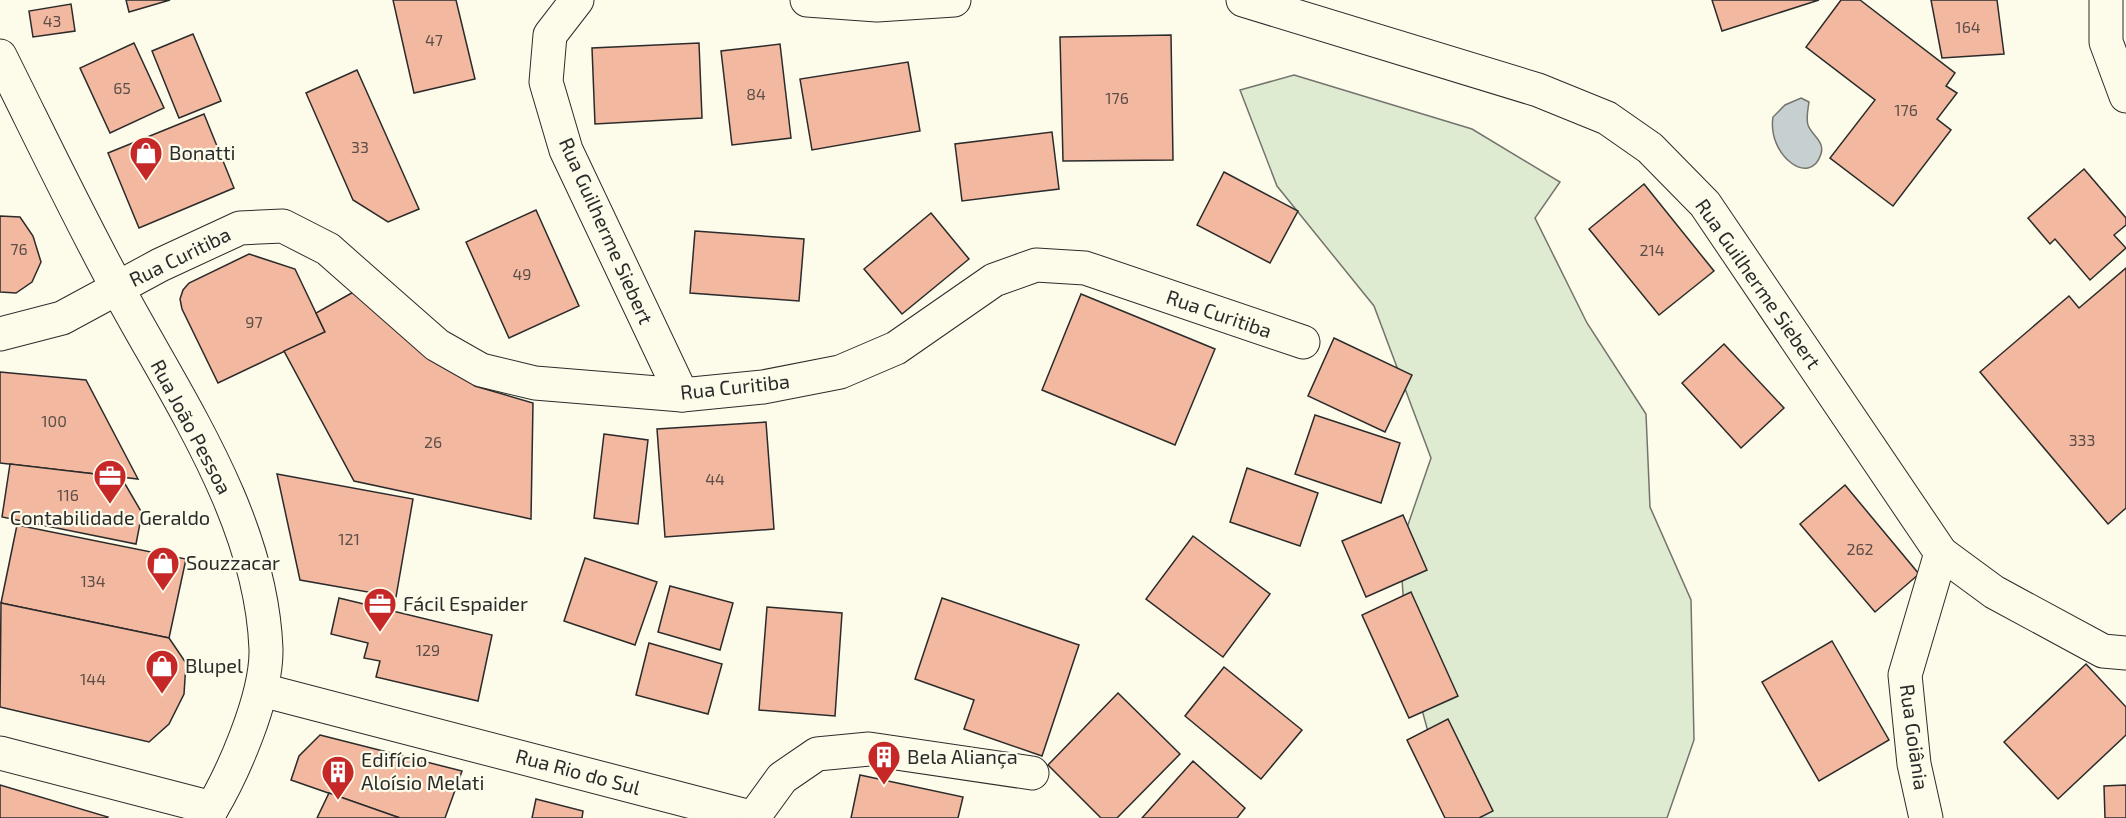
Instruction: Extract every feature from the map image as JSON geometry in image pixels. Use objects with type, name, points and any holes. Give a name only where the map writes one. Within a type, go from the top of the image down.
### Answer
[{"type":"street","name":"Rua Guilherme Siebert","points":[[577,0],[550,35],[546,82],[566,150],[682,395]]},
{"type":"street","points":[[807,0],[876,4],[954,0]]},
{"type":"street","name":"Rua Guilherme Siebert","points":[[1243,0],[1538,90],[1607,118],[1650,148],[1705,204],[1941,553],[2004,597],[2103,651],[2126,653]]},
{"type":"street","points":[[2106,0],[2106,42],[2126,96]]},
{"type":"street","name":"Rua João Pessoa","points":[[0,56],[117,288],[226,489],[256,574],[266,650],[262,690],[238,752],[209,813]]},
{"type":"street","name":"Rua Curitiba","points":[[0,334],[62,318],[117,288],[240,228],[283,226],[328,249],[437,345],[481,370],[535,383],[682,395],[763,387],[840,372],[896,348],[994,280],[1036,265],[1085,268],[1303,342]]},
{"type":"street","name":"Rua Goiânia","points":[[1926,818],[1914,764],[1905,675],[1941,553]]},
{"type":"street","name":"Rua Rio do Sul","points":[[262,690],[753,818]]},
{"type":"street","points":[[753,818],[782,778],[817,754],[869,749],[1032,773]]},
{"type":"street","points":[[0,753],[209,813]]},
{"type":"green space","points":[[1294,75],[1472,129],[1560,182],[1535,218],[1587,323],[1646,414],[1650,507],[1691,600],[1694,740],[1667,818],[1464,818],[1430,739],[1407,655],[1400,548],[1431,458],[1374,306],[1277,186],[1240,90]]},
{"type":"shaded area","points":[[1801,98],[1809,102],[1808,125],[1822,149],[1816,164],[1808,168],[1799,167],[1783,154],[1776,144],[1773,131],[1773,117],[1785,105]]},
{"type":"building","points":[[126,0],[170,0],[129,12]]},
{"type":"building","points":[[393,0],[456,0],[475,79],[414,93]]},
{"type":"building","points":[[1712,0],[1819,0],[1722,31]]},
{"type":"building","points":[[1841,0],[1860,0],[1955,73],[1946,86],[1957,93],[1937,119],[1951,130],[1893,206],[1830,158],[1875,100],[1806,47]]},
{"type":"building","points":[[1931,0],[1997,0],[2004,54],[1942,58]]},
{"type":"building","points":[[71,4],[75,31],[33,37],[29,11]]},
{"type":"building","points":[[193,34],[221,101],[179,118],[152,51]]},
{"type":"building","points":[[1171,35],[1173,160],[1063,161],[1060,37]]},
{"type":"building","points":[[134,43],[164,108],[110,133],[80,68]]},
{"type":"building","points":[[699,43],[702,118],[595,124],[592,48]]},
{"type":"building","points":[[780,44],[791,138],[732,145],[721,51]]},
{"type":"building","points":[[908,62],[920,131],[812,150],[800,79]]},
{"type":"building","points":[[357,70],[419,209],[388,222],[353,200],[306,93]]},
{"type":"building","points":[[204,114],[234,188],[139,228],[108,153]]},
{"type":"building","points":[[1052,132],[1059,189],[962,201],[955,144]]},
{"type":"building","points":[[2084,169],[2126,218],[2126,225],[2114,235],[2126,248],[2090,280],[2055,239],[2050,244],[2028,218]]},
{"type":"building","points":[[1224,172],[1298,211],[1270,263],[1197,225]]},
{"type":"building","points":[[1644,184],[1714,271],[1659,315],[1589,229]]},
{"type":"building","points":[[536,210],[579,306],[509,338],[466,242]]},
{"type":"building","points":[[931,213],[969,259],[902,314],[864,269]]},
{"type":"building","points":[[0,216],[20,217],[33,236],[41,262],[32,282],[16,293],[0,292]]},
{"type":"building","points":[[695,231],[804,239],[799,301],[690,293]]},
{"type":"building","points":[[249,254],[295,269],[325,332],[218,383],[182,309],[180,299],[189,283]]},
{"type":"building","points":[[2126,268],[2126,508],[2108,524],[1980,372],[2069,296],[2079,308]]},
{"type":"building","points":[[357,290],[475,386],[533,403],[531,519],[354,481],[284,351],[325,332],[316,313]]},
{"type":"building","points":[[1081,294],[1215,349],[1175,445],[1042,390]]},
{"type":"building","points":[[1334,338],[1412,375],[1385,432],[1308,396]]},
{"type":"building","points":[[1724,344],[1784,408],[1741,448],[1682,383]]},
{"type":"building","points":[[0,372],[86,380],[138,479],[0,463]]},
{"type":"building","points":[[1315,415],[1400,443],[1381,503],[1295,474]]},
{"type":"building","points":[[766,422],[774,529],[665,537],[657,429]]},
{"type":"building","points":[[604,434],[648,440],[638,524],[594,518]]},
{"type":"building","points":[[10,464],[121,477],[142,513],[136,544],[2,517]]},
{"type":"building","points":[[1247,468],[1318,493],[1300,546],[1230,522]]},
{"type":"building","points":[[277,474],[413,499],[396,597],[300,580]]},
{"type":"building","points":[[1845,485],[1919,574],[1875,612],[1800,524]]},
{"type":"building","points":[[1403,515],[1427,570],[1366,597],[1342,541]]},
{"type":"building","points":[[17,525],[186,559],[169,638],[1,603]]},
{"type":"building","points":[[1193,536],[1270,594],[1223,657],[1146,599]]},
{"type":"building","points":[[585,558],[657,582],[635,645],[564,621]]},
{"type":"building","points":[[670,586],[733,603],[720,650],[658,632]]},
{"type":"building","points":[[1411,592],[1458,696],[1409,718],[1362,615]]},
{"type":"building","points":[[339,598],[492,635],[478,701],[376,677],[380,661],[364,658],[368,643],[331,634]]},
{"type":"building","points":[[942,598],[1079,645],[1042,756],[964,729],[974,700],[915,679]]},
{"type":"building","points":[[1,603],[169,638],[186,663],[184,694],[169,724],[149,742],[0,707]]},
{"type":"building","points":[[767,607],[842,613],[835,716],[759,710]]},
{"type":"building","points":[[1832,641],[1889,740],[1819,781],[1762,682]]},
{"type":"building","points":[[649,643],[722,664],[708,714],[636,695]]},
{"type":"building","points":[[2086,664],[2126,707],[2126,735],[2058,799],[2004,742]]},
{"type":"building","points":[[1224,667],[1302,730],[1261,779],[1185,716]]},
{"type":"building","points":[[1118,693],[1180,754],[1117,818],[1101,818],[1048,765]]},
{"type":"building","points":[[1448,719],[1493,811],[1479,818],[1445,818],[1407,740]]},
{"type":"building","points":[[320,735],[462,771],[445,818],[400,818],[291,780],[299,756]]},
{"type":"building","points":[[1193,761],[1245,808],[1237,818],[1142,818]]},
{"type":"building","name":"Bela Aliança","points":[[860,775],[963,797],[958,818],[851,818]]},
{"type":"building","points":[[0,785],[108,817],[0,818]]},
{"type":"building","points":[[2126,785],[2126,818],[2105,818],[2104,786]]},
{"type":"building","name":"Edifício Aloísio Melati","points":[[329,793],[400,818],[317,818]]},
{"type":"building","points":[[536,799],[583,811],[582,818],[532,818]]},
{"type":"place","name":"Bonatti","points":[[146,182]]},
{"type":"place","name":"Contabilidade Geraldo","points":[[110,505]]},
{"type":"place","name":"Souzzacar","points":[[163,592]]},
{"type":"place","name":"Fácil Espaider","points":[[380,633]]},
{"type":"place","name":"Blupel","points":[[162,695]]},
{"type":"place","name":"Bela Aliança","points":[[884,786]]},
{"type":"place","name":"Edifício Aloísio Melati","points":[[338,801]]}]
